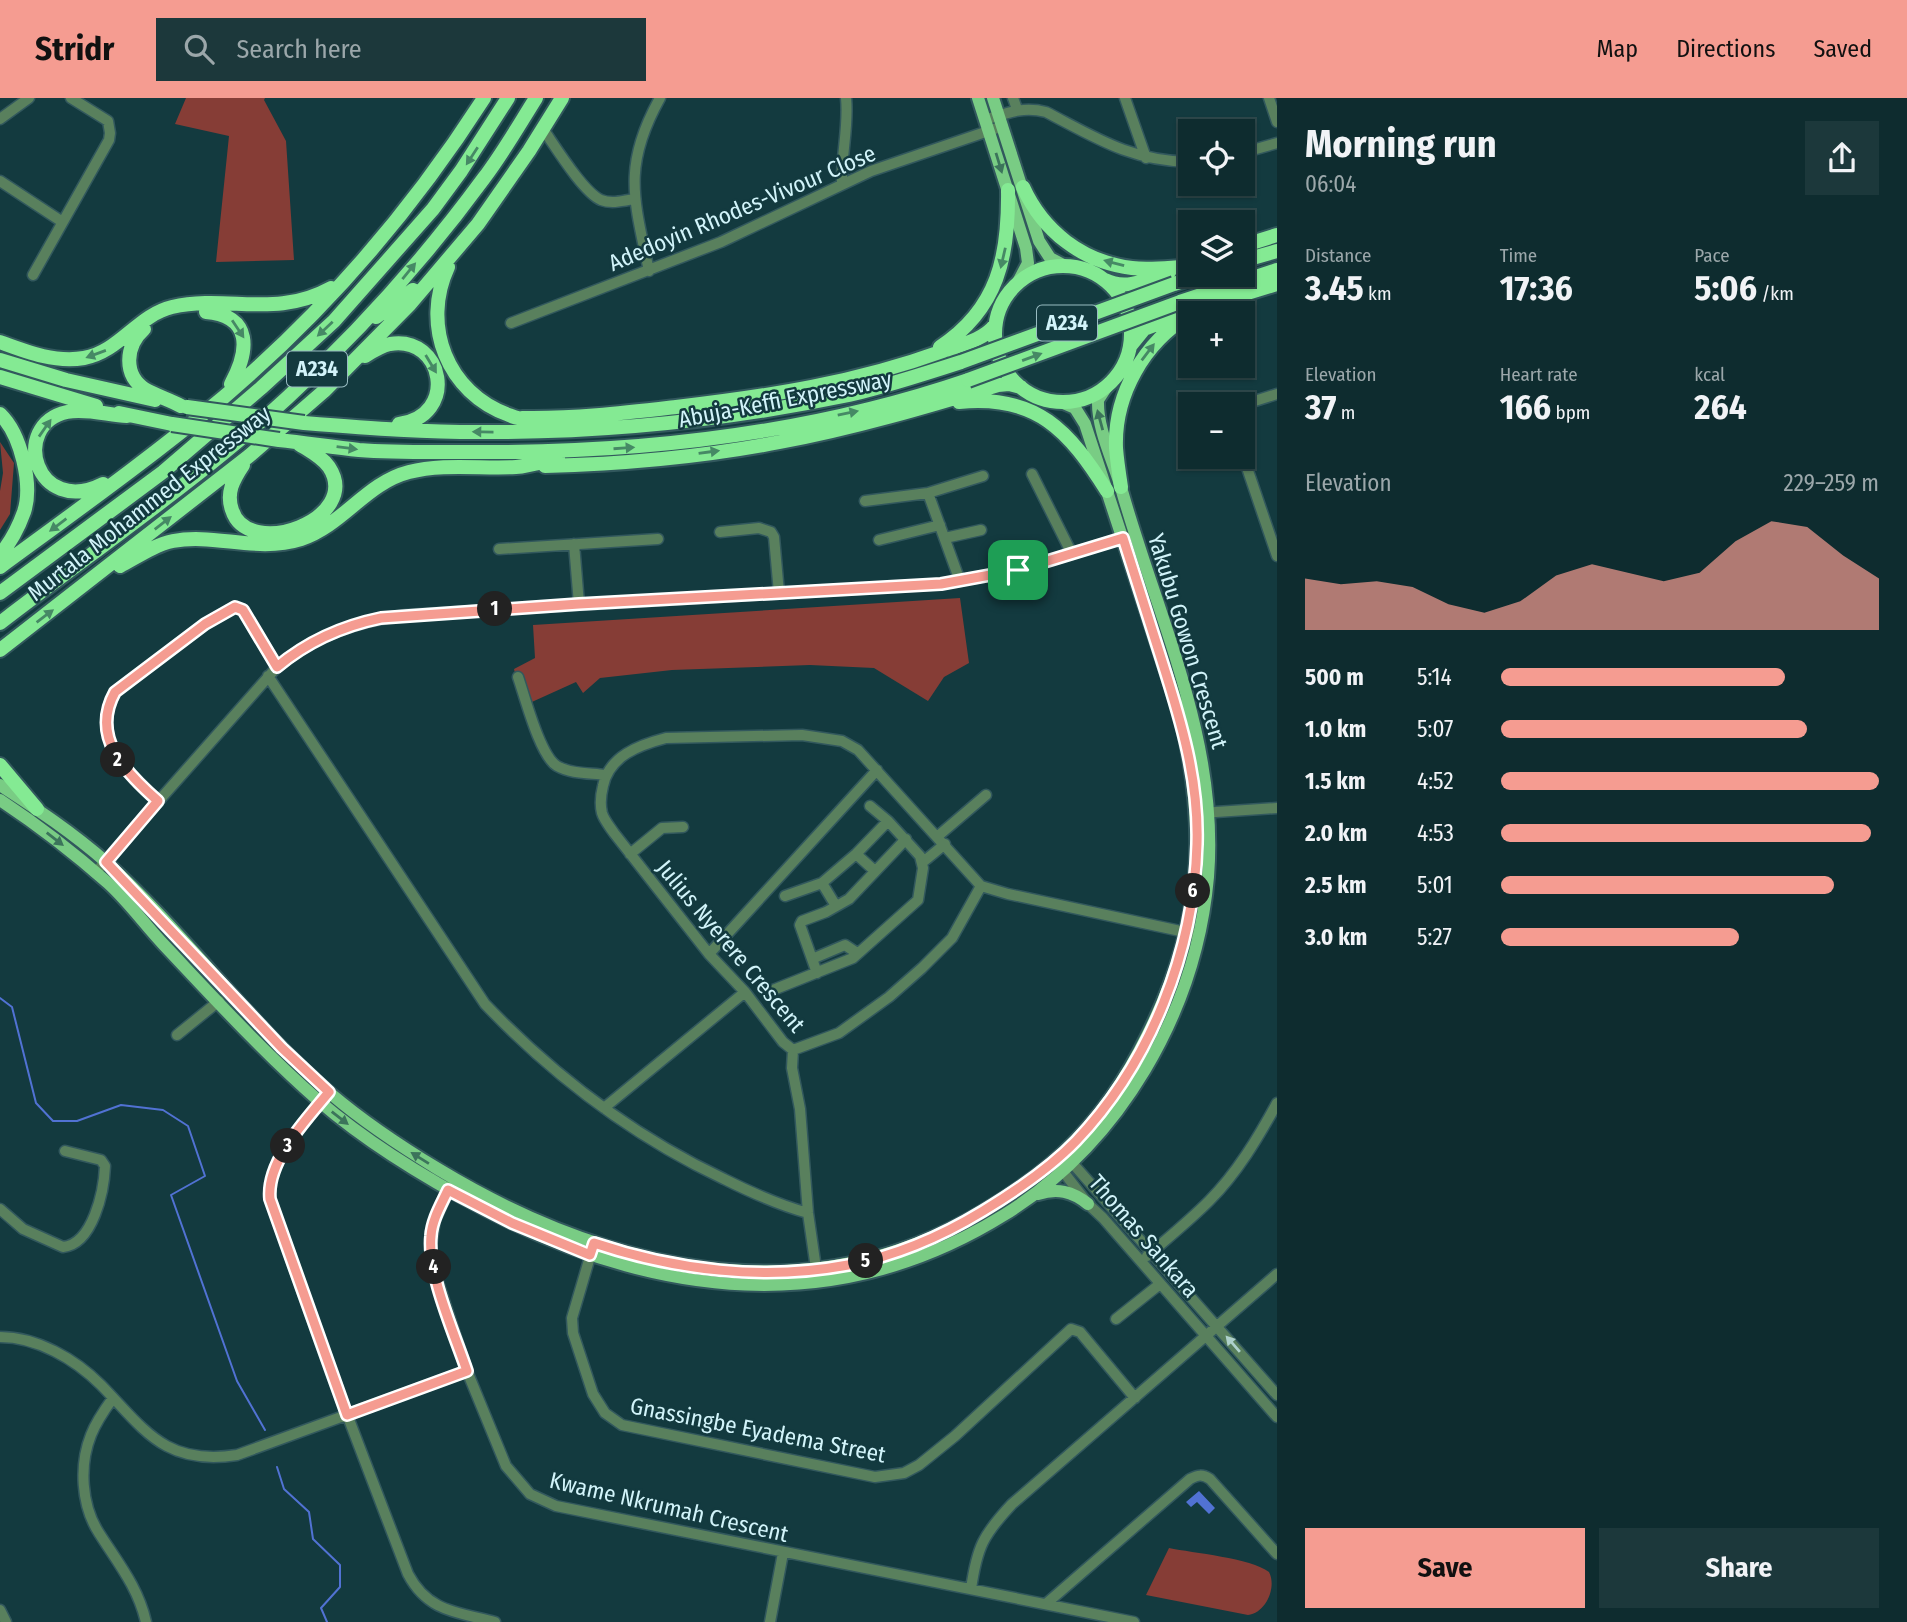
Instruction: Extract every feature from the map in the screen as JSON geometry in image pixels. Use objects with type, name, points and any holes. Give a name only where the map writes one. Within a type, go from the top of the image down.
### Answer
[{"type":"highway","name":"Murtala Mohammed Expressway","points":[[0,567],[144,461],[225,396],[293,332],[403,213],[484,98]]},
{"type":"highway","name":"Murtala Mohammed Expressway","points":[[0,593],[163,472],[334,321],[433,209],[508,98]]},
{"type":"highway","name":"Murtala Mohammed Expressway","points":[[0,624],[219,457],[287,398],[355,332],[400,283],[485,177],[536,98]]},
{"type":"highway","name":"Murtala Mohammed Expressway","points":[[0,650],[249,456],[352,364],[440,270],[478,224],[562,98]]},
{"type":"highway","points":[[1023,187],[1032,208],[1041,219],[1062,240],[1091,256],[1133,268],[1178,266]]},
{"type":"highway","points":[[894,369],[933,351],[959,334],[981,307],[999,274],[1004,256],[1008,190]]},
{"type":"highway","points":[[1255,242],[1277,235]]},
{"type":"highway","points":[[1255,257],[1277,251]]},
{"type":"highway","points":[[454,253],[444,275],[436,315],[443,356],[454,374],[487,404],[524,425],[568,425]]},
{"type":"highway","points":[[1178,269],[1134,284],[1118,285],[1067,267],[1039,271],[1017,284],[1002,304],[995,326],[995,337],[1000,360],[1012,379],[1040,398],[1060,402],[1091,396],[1108,385],[1121,369],[1135,338],[1144,329],[1178,316]]},
{"type":"highway","points":[[355,332],[440,270]]},
{"type":"highway","name":"Abuja-Keffi Expressway","points":[[519,467],[760,432],[860,411],[968,380],[1180,302],[1277,270]]},
{"type":"highway","points":[[1101,278],[1118,294],[1128,315],[1131,338],[1129,350]]},
{"type":"highway","points":[[0,342],[45,357],[83,358],[111,347],[151,316],[168,308],[186,305],[295,303],[341,282]]},
{"type":"highway","name":"Abuja-Keffi Expressway","points":[[184,407],[364,428],[659,423],[791,405],[862,391],[961,362],[1178,283]]},
{"type":"highway","points":[[1221,301],[1277,284]]},
{"type":"highway","points":[[184,407],[142,387],[131,371],[129,360],[130,347],[135,337],[173,314],[201,311],[224,314],[241,330],[245,348],[242,365],[225,396]]},
{"type":"highway","points":[[1114,489],[1120,412],[1130,382],[1145,356],[1160,338],[1178,324]]},
{"type":"highway","name":"Abuja-Keffi Expressway","points":[[568,425],[845,382],[894,369],[976,339],[995,326]]},
{"type":"highway","points":[[261,388],[293,332]]},
{"type":"highway","points":[[352,364],[381,347],[391,344],[409,345],[422,351],[430,359],[438,377],[435,402],[417,420],[364,428]]},
{"type":"highway","name":"A234","points":[[0,360],[66,380],[184,407]]},
{"type":"highway","name":"A234","points":[[0,377],[127,416]]},
{"type":"highway","name":"Abuja-Keffi Expressway","points":[[127,416],[361,450],[527,452],[583,458],[690,455],[778,442],[858,425],[998,385],[1021,387]]},
{"type":"highway","points":[[930,406],[989,402],[1029,410],[1059,428],[1114,489]]},
{"type":"highway","points":[[127,416],[77,411],[52,418],[42,429],[36,442],[35,457],[39,471],[61,491],[75,492],[94,489],[144,461]]},
{"type":"highway","points":[[0,414],[15,435],[23,457],[26,481],[24,510],[0,555]]},
{"type":"highway","points":[[249,456],[230,488],[229,498],[235,517],[242,526],[255,532],[268,534],[285,531],[315,519],[326,510],[333,499],[334,478],[330,468],[317,455],[296,442]]},
{"type":"highway","points":[[527,452],[555,459]]},
{"type":"highway","points":[[90,581],[150,549],[172,541],[198,538],[264,545],[300,539],[337,519],[383,482],[411,472],[519,467],[555,459],[583,458]]},
{"type":"highway","points":[[0,765],[37,809]]},
{"type":"main road","points":[[978,98],[1028,255],[1026,270],[1017,284]]},
{"type":"main road","points":[[993,98],[1045,252],[1054,262],[1067,267]]},
{"type":"main road","name":"Yakubu Gowon Crescent","points":[[0,800],[50,834],[127,902],[160,941],[272,1058],[451,1184],[592,1249],[642,1258],[699,1268],[817,1275],[864,1275],[901,1265],[940,1249],[1002,1217],[1031,1197],[1063,1162],[1108,1103],[1139,1052],[1193,934],[1196,865],[1204,813],[1180,714],[1114,489],[1097,405],[1108,385]]},
{"type":"main road","name":"Yakubu Gowon Crescent","points":[[1060,402],[1075,408],[1080,414],[1114,489]]},
{"type":"main road","name":"Yakubu Gowon Crescent","points":[[0,785],[37,809],[106,862],[325,1097]]},
{"type":"main road","name":"Yakubu Gowon Crescent","points":[[817,1275],[873,1259],[943,1233],[1063,1162]]},
{"type":"main road","points":[[1031,1197],[1055,1191],[1069,1192],[1088,1203]]},
{"type":"street","points":[[0,119],[29,98]]},
{"type":"street","points":[[33,275],[109,140],[108,121],[71,98]]},
{"type":"street","points":[[649,271],[634,199],[635,158],[640,140],[660,98]]},
{"type":"street","points":[[842,183],[846,98]]},
{"type":"street","points":[[1013,98],[1017,109],[1045,112],[1121,150],[1146,158],[1178,162]]},
{"type":"street","points":[[1125,98],[1146,158]]},
{"type":"street","points":[[1269,98],[1277,122]]},
{"type":"street","name":"Adedoyin Rhodes-Vivour Close","points":[[511,323],[721,242],[842,183],[1001,121],[1017,109]]},
{"type":"street","points":[[543,130],[597,198],[614,202],[634,199]]},
{"type":"street","points":[[1255,149],[1277,143]]},
{"type":"street","points":[[0,181],[61,221]]},
{"type":"street","points":[[1255,401],[1277,394]]},
{"type":"street","points":[[1247,469],[1277,556]]},
{"type":"street","points":[[1032,474],[1072,554]]},
{"type":"street","points":[[865,501],[928,493],[983,476]]},
{"type":"street","points":[[928,493],[960,581]]},
{"type":"street","points":[[880,540],[940,525]]},
{"type":"street","points":[[720,531],[759,528],[771,532],[779,593]]},
{"type":"street","points":[[944,538],[981,530]]},
{"type":"street","points":[[95,873],[277,667],[316,640],[360,623],[381,618],[579,604],[960,581],[1018,570],[1128,536]]},
{"type":"street","points":[[499,549],[658,539]]},
{"type":"street","points":[[574,544],[579,604]]},
{"type":"street","points":[[158,801],[118,760],[111,746],[106,719],[107,708],[115,692],[205,624],[235,607],[243,610],[277,667]]},
{"type":"street","points":[[268,676],[485,1004],[568,1081],[604,1108],[697,1167],[777,1203],[808,1213]]},
{"type":"street","points":[[518,677],[544,750],[554,765],[569,771],[605,775],[613,763],[626,754],[645,744],[666,738],[788,735],[821,736],[842,741],[858,750],[877,769],[981,886],[1193,934]]},
{"type":"street","points":[[709,954],[877,769]]},
{"type":"street","name":"Julius Nyerere Crescent","points":[[605,775],[601,796],[602,813],[631,855],[709,954],[745,992],[793,1051],[792,1068],[800,1109],[808,1213],[817,1275]]},
{"type":"street","points":[[768,992],[853,958],[918,900],[923,862],[986,795]]},
{"type":"street","points":[[870,806],[906,839],[923,862]]},
{"type":"street","points":[[1204,813],[1277,808]]},
{"type":"street","points":[[785,896],[822,883],[856,854],[888,821]]},
{"type":"street","points":[[631,855],[662,828],[683,827]]},
{"type":"street","points":[[817,973],[800,925],[849,898],[906,839]]},
{"type":"street","points":[[856,854],[875,871]]},
{"type":"street","points":[[822,883],[836,906]]},
{"type":"street","points":[[793,1051],[839,1033],[905,982],[952,938],[981,886]]},
{"type":"street","points":[[812,959],[845,945],[857,953]]},
{"type":"street","points":[[604,1108],[745,992]]},
{"type":"street","points":[[177,1035],[219,1001]]},
{"type":"street","points":[[325,1097],[276,1164],[269,1187],[270,1199],[347,1415],[417,1591],[443,1609],[495,1622]]},
{"type":"street","points":[[1140,1262],[1209,1201],[1229,1178],[1251,1148],[1277,1103]]},
{"type":"street","points":[[0,1209],[23,1229],[63,1247],[78,1242],[102,1199],[106,1166],[101,1160],[65,1151]]},
{"type":"street","points":[[1063,1162],[1150,1253],[1277,1395]]},
{"type":"street","name":"Thomas Sankara","points":[[1063,1162],[1088,1203],[1277,1417]]},
{"type":"street","name":"Kwame Nkrumah Crescent","points":[[451,1184],[432,1227],[431,1246],[435,1273],[467,1371],[506,1465],[538,1499],[556,1506],[783,1553],[1134,1622]]},
{"type":"street","name":"Gnassingbe Eyadema Street","points":[[592,1249],[572,1326],[593,1394],[613,1420],[622,1425],[876,1477],[904,1474],[955,1436],[1066,1331],[1074,1328],[1135,1398]]},
{"type":"street","points":[[971,1589],[976,1555],[992,1525],[1012,1504],[1277,1274]]},
{"type":"street","points":[[1116,1319],[1160,1284]]},
{"type":"street","points":[[0,1337],[26,1340],[46,1347],[98,1382],[140,1427],[157,1441],[183,1453],[212,1457],[237,1455],[467,1371]]},
{"type":"street","points":[[113,1398],[91,1433],[84,1469],[84,1492],[97,1531],[133,1585],[146,1622]]},
{"type":"street","points":[[1047,1603],[1197,1475],[1210,1479],[1277,1555]]},
{"type":"street","points":[[770,1622],[783,1553]]},
{"type":"street","points":[[0,1610],[6,1622]]},
{"type":"shaded area","points":[[186,98],[265,98],[286,141],[294,260],[216,262],[229,136],[175,124]]},
{"type":"shaded area","points":[[0,442],[14,463],[10,514],[0,530],[3,473]]},
{"type":"shaded area","points":[[960,598],[969,663],[944,677],[928,701],[874,668],[810,665],[672,670],[600,678],[583,693],[576,682],[523,706],[514,669],[535,658],[533,625]]},
{"type":"shaded area","points":[[1169,1548],[1261,1567],[1269,1572],[1272,1585],[1265,1604],[1260,1610],[1248,1615],[1146,1595]]},
{"type":"water","points":[[1199,1491],[1215,1508],[1209,1514],[1197,1502],[1191,1507],[1186,1502]]},
{"type":"waterway","points":[[0,998],[12,1007],[36,1103],[53,1121],[77,1121],[121,1105],[163,1110],[188,1126],[205,1176],[171,1195],[237,1381],[265,1430]]},
{"type":"waterway","points":[[277,1467],[284,1489],[309,1512],[313,1539],[340,1565],[340,1587],[321,1608],[327,1622]]},
{"type":"route","points":[[1123,538],[1180,714],[1189,750],[1197,813],[1197,841],[1187,933],[1171,985],[1158,1014],[1108,1103],[1059,1157],[1005,1198],[965,1222],[909,1247],[873,1259],[817,1269],[733,1271],[699,1268],[642,1258],[594,1243],[590,1255],[512,1223],[448,1190],[430,1237],[435,1273],[467,1371],[347,1415],[270,1199],[269,1187],[276,1164],[329,1092],[282,1048],[106,862],[158,801],[118,760],[111,746],[106,719],[107,708],[115,692],[205,624],[235,607],[243,610],[277,667],[316,640],[381,618],[941,584],[1018,570],[1123,538]]}]
